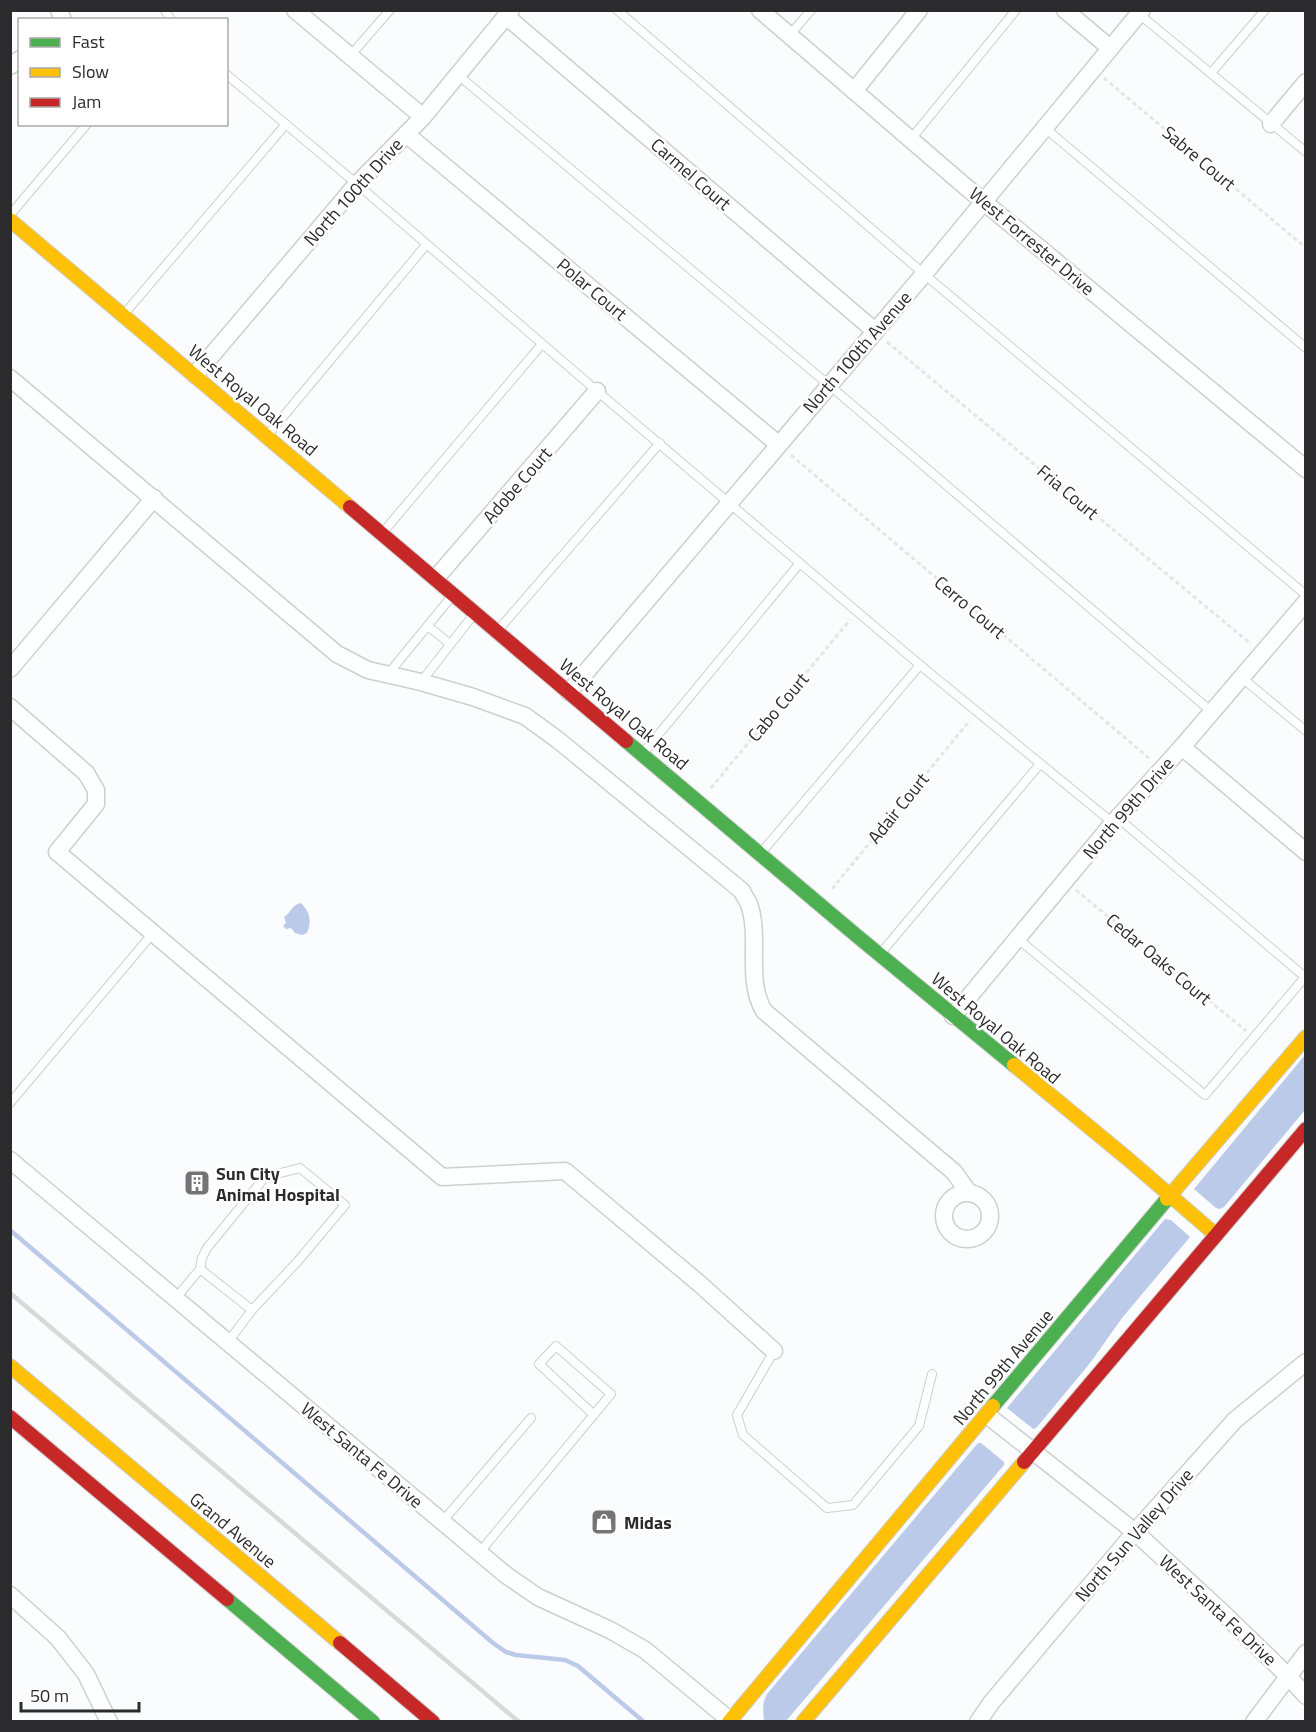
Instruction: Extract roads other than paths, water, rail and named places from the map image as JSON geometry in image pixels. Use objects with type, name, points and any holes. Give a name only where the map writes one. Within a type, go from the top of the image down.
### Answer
[{"type":"main road","name":"West Royal Oak Road","points":[[10,220],[476,611],[880,955],[1216,1235]]},
{"type":"main road","name":"North 99th Avenue","points":[[730,1721],[1305,1037]]},
{"type":"main road","points":[[803,1722],[1305,1129]]},
{"type":"main road","name":"Grand Avenue","points":[[10,1366],[433,1722]]},
{"type":"main road","points":[[10,1417],[373,1722]]},
{"type":"street","points":[[295,10],[423,117]]},
{"type":"street","name":"West Forrester Drive","points":[[760,10],[984,202],[1305,469]]},
{"type":"street","points":[[854,91],[919,10]]},
{"type":"street","points":[[1065,10],[1110,48]]},
{"type":"street","name":"North 100th Avenue","points":[[569,692],[924,274],[1141,12]]},
{"type":"street","name":"North 100th Drive","points":[[195,375],[357,184],[423,117],[509,13]]},
{"type":"street","name":"Carmel Court","points":[[509,13],[875,331]]},
{"type":"street","points":[[1271,124],[1305,82]]},
{"type":"street","name":"Polar Court","points":[[406,134],[778,444]]},
{"type":"street","points":[[10,378],[337,654],[368,670],[473,697],[525,716],[558,740],[742,891],[749,906],[755,983],[758,1000],[764,1011],[954,1172],[969,1193]]},
{"type":"street","name":"Adobe Court","points":[[436,578],[597,391]]},
{"type":"street","points":[[10,669],[154,498]]},
{"type":"street","name":"North 99th Drive","points":[[953,1016],[1115,821],[1182,747],[1305,602]]},
{"type":"street","points":[[10,707],[86,773],[96,790],[96,804],[57,852],[442,1177],[565,1171],[774,1351]]},
{"type":"street","points":[[1182,747],[1305,852]]},
{"type":"street","name":"West Santa Fe Drive","points":[[10,1160],[478,1554],[538,1597],[610,1630],[645,1650],[730,1721]]},
{"type":"street","name":"North Sun Valley Drive","points":[[978,1722],[991,1703],[1135,1532],[1235,1420],[1305,1362]]},
{"type":"street","name":"West Santa Fe Drive","points":[[987,1415],[1135,1532],[1223,1613],[1288,1676],[1305,1696]]},
{"type":"street","points":[[10,1595],[58,1638],[86,1674],[109,1722]]},
{"type":"street","points":[[1254,1722],[1305,1653]]},
{"type":"lane","points":[[351,56],[390,10]]},
{"type":"lane","points":[[617,10],[924,274],[1305,595]]},
{"type":"lane","points":[[789,36],[811,10]]},
{"type":"lane","points":[[911,139],[1016,10]]},
{"type":"lane","points":[[1211,73],[1265,10]]},
{"type":"lane","points":[[1141,12],[1305,153]]},
{"type":"lane","points":[[458,75],[829,386],[1212,712]]},
{"type":"lane","points":[[228,76],[920,665],[1305,977],[1205,1095],[1017,938]]},
{"type":"lane","points":[[124,315],[286,124]]},
{"type":"lane","points":[[10,215],[85,126]]},
{"type":"lane","points":[[1045,128],[1305,348]]},
{"type":"lane","points":[[267,436],[426,245]]},
{"type":"lane","points":[[383,533],[542,344]]},
{"type":"lane","points":[[498,631],[660,443]]},
{"type":"lane","points":[[643,753],[800,563]]},
{"type":"lane","points":[[388,674],[454,594]]},
{"type":"lane","points":[[421,682],[476,611]]},
{"type":"lane","points":[[428,626],[450,644]]},
{"type":"lane","points":[[761,853],[920,665]]},
{"type":"lane","points":[[1241,677],[1305,731]]},
{"type":"lane","points":[[880,955],[1040,764]]},
{"type":"lane","points":[[10,1103],[153,933]]},
{"type":"lane","points":[[176,1298],[200,1269],[207,1248],[265,1177],[300,1168],[345,1205],[298,1261],[252,1310],[228,1342]]},
{"type":"lane","points":[[200,1269],[252,1310]]},
{"type":"lane","points":[[478,1554],[594,1415],[611,1394],[556,1346],[539,1364],[594,1415]]},
{"type":"lane","points":[[774,1351],[737,1414],[742,1435],[827,1508],[853,1505],[919,1426],[932,1374]]},
{"type":"lane","points":[[442,1522],[531,1418]]},
{"type":"water","points":[[301,903],[310,921],[307,933],[302,935],[283,926],[286,923],[284,917],[295,905]]},
{"type":"water","points":[[1305,1055],[1305,1110],[1224,1207],[1216,1208],[1194,1189]]},
{"type":"water","points":[[1165,1219],[1171,1220],[1190,1237],[1122,1318],[1090,1363],[1038,1426],[1032,1428],[1007,1408]]},
{"type":"water","points":[[978,1443],[1004,1462],[1004,1465],[786,1721],[764,1721],[763,1710],[767,1694]]},
{"type":"waterway","points":[[10,1230],[493,1643],[506,1652],[516,1655],[565,1660],[578,1666],[644,1722]]},
{"type":"railway","points":[[10,1293],[519,1722]]},
{"type":"place","name":"Sun City Animal Hospital","points":[[197,1183]]},
{"type":"place","name":"Midas","points":[[604,1522]]}]
